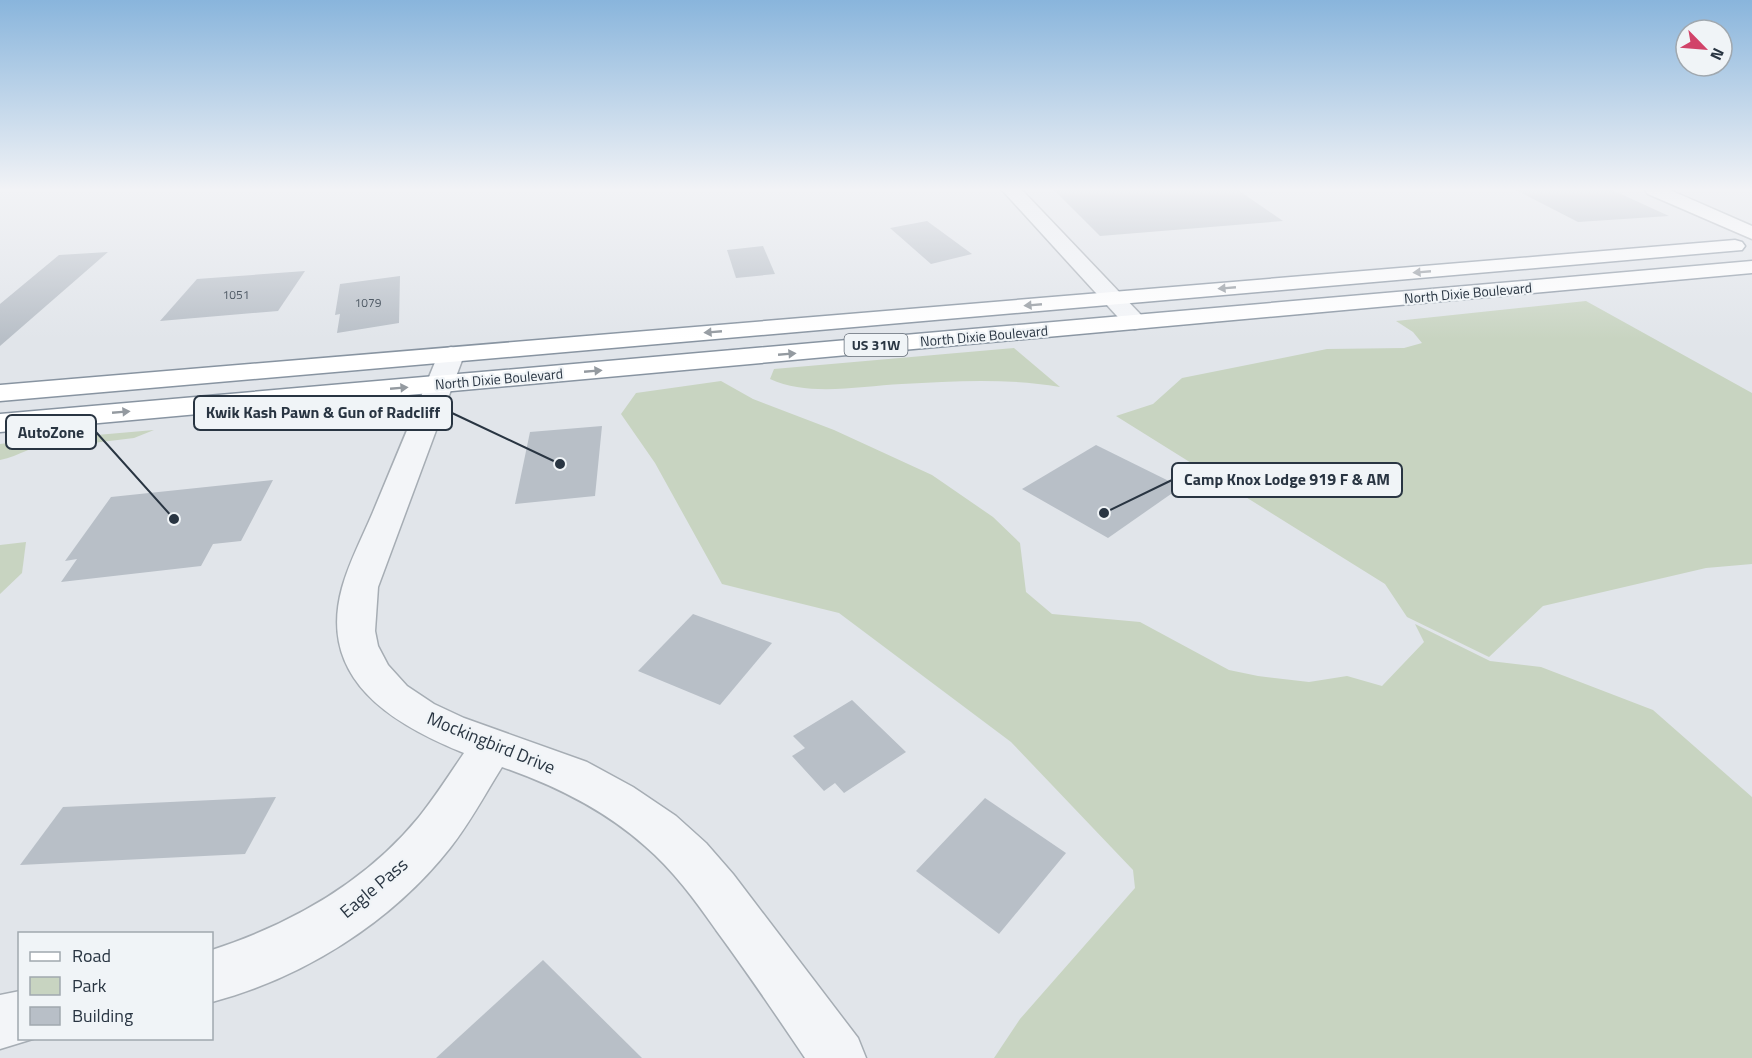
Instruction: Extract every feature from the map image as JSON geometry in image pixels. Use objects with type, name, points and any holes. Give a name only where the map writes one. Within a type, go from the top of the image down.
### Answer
[{"type":"main road","name":"North Dixie Boulevard","points":[[0,423],[445,370],[1113,298],[1752,245]]},
{"type":"main road","name":"North Dixie Boulevard","points":[[0,393],[445,370],[1135,322],[1752,267]]},
{"type":"street","points":[[1058,239],[1135,322]]},
{"type":"street","name":"Mockingbird Drive","points":[[445,370],[360,587],[356,616],[359,645],[371,673],[393,698],[427,720],[570,775],[618,799],[661,831],[700,869],[773,964],[838,1058]]},
{"type":"street","name":"Eagle Pass","points":[[213,976],[237,969],[302,941],[358,906],[402,868],[434,832],[492,746]]},
{"type":"street","points":[[0,1022],[18,1018]]},
{"type":"green space","points":[[1586,301],[1752,393],[1752,564],[1706,568],[1543,606],[1489,657],[1407,617],[1385,584],[1116,416],[1153,404],[1182,378],[1327,349],[1404,348],[1422,343],[1413,332],[1396,321]]},
{"type":"green space","points":[[1014,348],[1060,387],[1021,382],[981,381],[818,389],[801,388],[770,379],[774,369]]},
{"type":"green space","points":[[721,381],[753,399],[834,430],[932,475],[993,517],[1020,543],[1026,592],[1052,614],[1140,622],[1229,670],[1309,682],[1347,676],[1382,686],[1424,642],[1415,624],[1490,661],[1541,667],[1653,710],[1752,797],[1752,1058],[994,1058],[1020,1019],[1135,888],[1133,870],[1011,742],[839,613],[722,584],[655,463],[621,414],[636,393]]},
{"type":"green space","points":[[154,430],[134,438],[52,448],[53,442],[0,460],[0,444],[26,441],[25,444],[51,439]]},
{"type":"green space","points":[[26,542],[22,573],[0,594],[0,545]]},
{"type":"building","points":[[903,239],[952,239],[972,254],[931,264]]},
{"type":"building","points":[[763,246],[775,274],[736,278],[727,250]]},
{"type":"building","points":[[108,252],[0,346],[0,304],[59,255]]},
{"type":"building","points":[[305,271],[278,311],[160,321],[197,279]]},
{"type":"building","points":[[400,276],[399,323],[337,333],[340,314],[335,315],[340,284]]},
{"type":"building","points":[[602,426],[595,496],[515,504],[530,432]]},
{"type":"building","points":[[1096,445],[1181,487],[1108,538],[1022,489]]},
{"type":"building","points":[[273,480],[241,541],[213,544],[201,566],[61,582],[77,559],[65,561],[111,497]]},
{"type":"building","points":[[693,614],[772,643],[720,705],[638,671]]},
{"type":"building","points":[[852,700],[906,752],[844,793],[835,783],[824,791],[792,756],[805,748],[793,736]]},
{"type":"building","points":[[276,797],[245,854],[20,865],[63,807]]},
{"type":"building","points":[[985,798],[1066,853],[999,934],[916,871]]},
{"type":"building","points":[[543,960],[642,1058],[436,1058]]},
{"type":"place","name":"Kwik Kash Pawn & Gun of Radcliff","points":[[560,464]]},
{"type":"place","name":"Camp Knox Lodge 919 F & AM","points":[[1104,513]]},
{"type":"place","name":"AutoZone","points":[[174,519]]}]
